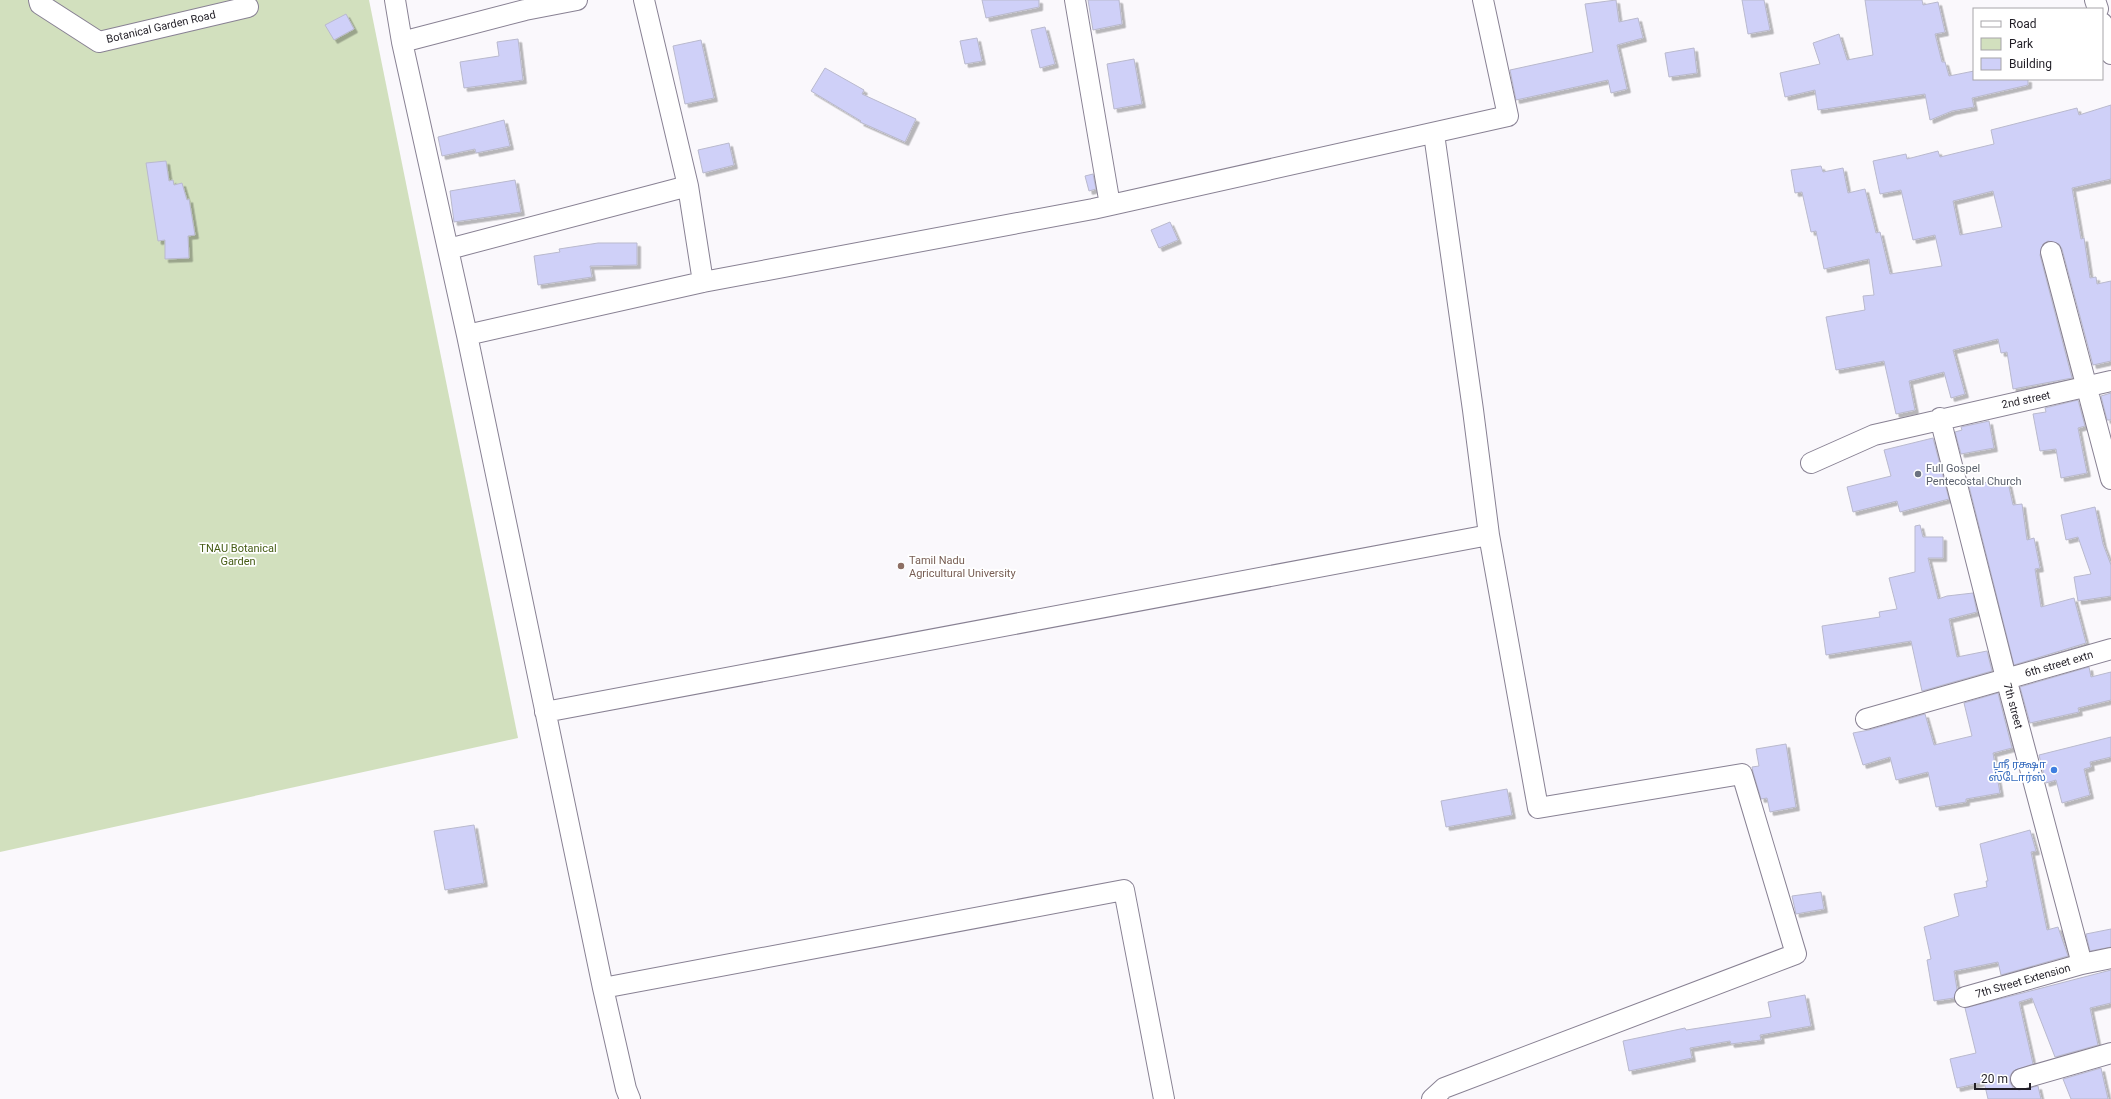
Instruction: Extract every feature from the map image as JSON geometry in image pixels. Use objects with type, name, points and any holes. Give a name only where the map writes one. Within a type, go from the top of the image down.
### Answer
[{"type":"street","name":"Botanical Garden Road","points":[[39,0],[40,4],[99,42],[248,7]]},
{"type":"street","points":[[395,0],[402,42],[449,249],[603,988],[630,1099]]},
{"type":"street","points":[[402,42],[525,10],[577,0]]},
{"type":"street","points":[[644,0],[688,186],[704,282]]},
{"type":"street","points":[[1075,0],[1110,205]]},
{"type":"street","points":[[467,335],[704,282],[1110,205],[1434,134],[1508,116],[1483,0]]},
{"type":"street","points":[[2103,26],[2111,54]]},
{"type":"street","points":[[1432,1099],[1444,1088],[1796,954],[1742,774],[1538,808],[1489,535],[1434,134]]},
{"type":"street","points":[[449,249],[688,186]]},
{"type":"street","points":[[2052,252],[2111,479]]},
{"type":"street","name":"2nd street","points":[[1811,463],[1874,434],[1940,418],[2111,381]]},
{"type":"street","name":"7th street","points":[[1940,418],[2006,678],[2082,964]]},
{"type":"street","points":[[545,712],[1489,535]]},
{"type":"street","name":"6th street extn","points":[[1866,718],[2111,649]]},
{"type":"street","points":[[603,988],[1124,890],[1164,1099]]},
{"type":"street","points":[[2082,964],[2111,958]]},
{"type":"street","name":"7th Street Extension","points":[[1965,997],[2082,964]]},
{"type":"street","points":[[2021,1079],[2111,1052]]},
{"type":"green space","name":"TNAU Botanical Garden","points":[[0,0],[369,0],[518,738],[0,852]]},
{"type":"building","points":[[982,0],[1039,0],[1039,7],[986,18]]},
{"type":"building","points":[[1088,0],[1119,0],[1122,24],[1093,30]]},
{"type":"building","points":[[1616,0],[1619,22],[1638,18],[1643,38],[1617,45],[1627,89],[1611,93],[1608,80],[1516,100],[1510,70],[1593,52],[1585,4]]},
{"type":"building","points":[[1742,0],[1764,0],[1770,30],[1748,34]]},
{"type":"building","points":[[1865,0],[1922,0],[1923,5],[1938,2],[1945,32],[1935,34],[1942,62],[1945,62],[1949,76],[1973,71],[1973,80],[2028,80],[2028,85],[1972,98],[1974,107],[1952,111],[1930,120],[1925,94],[1818,110],[1815,90],[1785,97],[1780,73],[1820,64],[1813,43],[1839,34],[1847,60],[1873,55]]},
{"type":"building","points":[[346,14],[354,29],[334,40],[325,25]]},
{"type":"building","points":[[1045,27],[1055,64],[1040,68],[1031,30]]},
{"type":"building","points":[[977,38],[982,61],[965,64],[960,41]]},
{"type":"building","points":[[518,39],[523,80],[464,88],[460,62],[499,56],[497,42]]},
{"type":"building","points":[[701,40],[714,98],[685,104],[673,46]]},
{"type":"building","points":[[1694,48],[1697,73],[1669,77],[1665,53]]},
{"type":"building","points":[[1134,59],[1142,104],[1114,109],[1107,64]]},
{"type":"building","points":[[825,68],[864,90],[862,94],[916,119],[905,142],[860,122],[861,121],[811,91]]},
{"type":"building","points":[[2111,105],[2111,179],[2072,188],[2081,239],[2084,238],[2090,278],[2096,277],[2097,284],[2111,281],[2111,361],[2093,365],[2062,249],[2059,244],[2048,241],[2043,244],[2040,255],[2072,378],[2013,389],[2007,352],[2001,353],[1998,339],[1953,350],[1965,394],[1951,398],[1944,372],[1909,381],[1915,410],[1896,414],[1884,361],[1836,370],[1826,317],[1865,310],[1863,296],[1874,295],[1869,259],[1824,269],[1816,231],[1811,232],[1802,192],[1795,193],[1791,170],[1821,166],[1823,172],[1843,168],[1848,193],[1865,189],[1876,233],[1880,232],[1890,274],[1942,266],[1935,235],[1913,240],[1901,190],[1880,194],[1873,161],[1906,154],[1907,159],[1938,151],[1940,157],[1994,144],[1991,130],[2077,108],[2079,115]],"holes":[[[1993,191],[2002,227],[1960,235],[1953,201]]]},
{"type":"building","points":[[504,120],[510,146],[476,153],[475,149],[442,156],[438,137]]},
{"type":"building","points":[[729,143],[734,165],[703,173],[698,150]]},
{"type":"building","points":[[166,161],[169,181],[173,180],[174,185],[182,183],[187,200],[189,199],[195,235],[188,236],[189,258],[165,259],[165,240],[158,241],[146,163]]},
{"type":"building","points":[[1093,174],[1096,189],[1089,191],[1085,176]]},
{"type":"building","points":[[515,180],[521,212],[454,222],[450,191]]},
{"type":"building","points":[[1170,222],[1178,240],[1159,248],[1151,230]]},
{"type":"building","points":[[598,243],[637,243],[637,265],[590,266],[592,277],[538,285],[534,256],[560,252],[559,249]]},
{"type":"building","points":[[2111,393],[2111,420],[2107,420],[2101,396]]},
{"type":"building","points":[[2078,400],[2085,426],[2078,428],[2087,473],[2061,478],[2056,449],[2040,451],[2033,414],[2046,412],[2045,408]]},
{"type":"building","points":[[1989,421],[1994,448],[1961,454],[1955,432],[1962,430],[1961,427]]},
{"type":"building","name":"Full Gospel Pentecostal Church","points":[[1933,438],[1949,499],[1900,512],[1897,501],[1853,512],[1847,487],[1891,476],[1884,450]]},
{"type":"building","points":[[2007,478],[2013,505],[2022,504],[2027,540],[2034,538],[2040,568],[2035,569],[2041,607],[2074,598],[2086,643],[2014,665],[1969,486]]},
{"type":"building","points":[[2095,507],[2103,544],[2111,565],[2111,596],[2078,601],[2074,577],[2091,574],[2078,537],[2066,540],[2061,515]]},
{"type":"building","points":[[1920,525],[1923,537],[1943,537],[1943,558],[1928,558],[1938,599],[1947,596],[1973,593],[1977,612],[1949,619],[1957,657],[1987,651],[1992,671],[1922,691],[1911,641],[1826,655],[1822,626],[1880,617],[1879,612],[1897,609],[1889,578],[1915,572],[1915,526]]},
{"type":"building","points":[[2089,667],[2091,677],[2111,672],[2111,700],[2078,708],[2079,712],[2030,723],[2020,687]]},
{"type":"building","points":[[1998,693],[2012,748],[1993,753],[2000,793],[1966,799],[1966,802],[1936,807],[1928,772],[1896,780],[1890,757],[1863,765],[1853,733],[1925,714],[1934,745],[1972,736],[1964,703]]},
{"type":"building","points":[[2111,737],[2111,757],[2090,762],[2091,767],[2084,769],[2090,795],[2062,803],[2056,780],[2046,783],[2039,755]]},
{"type":"building","points":[[1786,744],[1796,807],[1770,812],[1767,798],[1761,799],[1753,772],[1752,767],[1759,766],[1756,749]]},
{"type":"building","points":[[1507,789],[1512,815],[1446,827],[1441,801]]},
{"type":"building","points":[[474,825],[484,883],[445,890],[434,831]]},
{"type":"building","points":[[2030,830],[2036,851],[2031,852],[2047,930],[2058,927],[2068,956],[2001,975],[1998,962],[1954,971],[1957,989],[1954,998],[1934,1001],[1927,960],[1931,959],[1924,927],[1959,916],[1954,894],[1987,887],[1986,881],[1988,881],[1980,844]]},
{"type":"building","points":[[1821,892],[1824,909],[1796,914],[1792,896]]},
{"type":"building","points":[[2111,929],[2111,947],[2090,951],[2086,934]]},
{"type":"building","points":[[2111,970],[2111,1003],[2090,1008],[2098,1045],[2055,1057],[2032,998],[2019,1002],[2033,1064],[2013,1071],[2010,1076],[2010,1082],[2013,1088],[2019,1090],[2038,1086],[2041,1099],[1988,1099],[1984,1082],[1957,1088],[1950,1059],[1976,1053],[1965,1008]]},
{"type":"building","points":[[1805,995],[1811,1026],[1760,1035],[1761,1040],[1731,1044],[1730,1041],[1690,1048],[1692,1058],[1629,1071],[1623,1041],[1685,1028],[1686,1030],[1771,1017],[1768,1002]]},
{"type":"building","points":[[2101,1068],[2108,1099],[2071,1099],[2063,1079]]},
{"type":"place","name":"Full Gospel Pentecostal Church","points":[[1918,474]]},
{"type":"place","name":"Tamil Nadu Agricultural University","points":[[901,566]]},
{"type":"place","name":"ஶ்ரீ ரக்ஷா ஸ்டோர்ஸ்","points":[[2054,770]]}]
